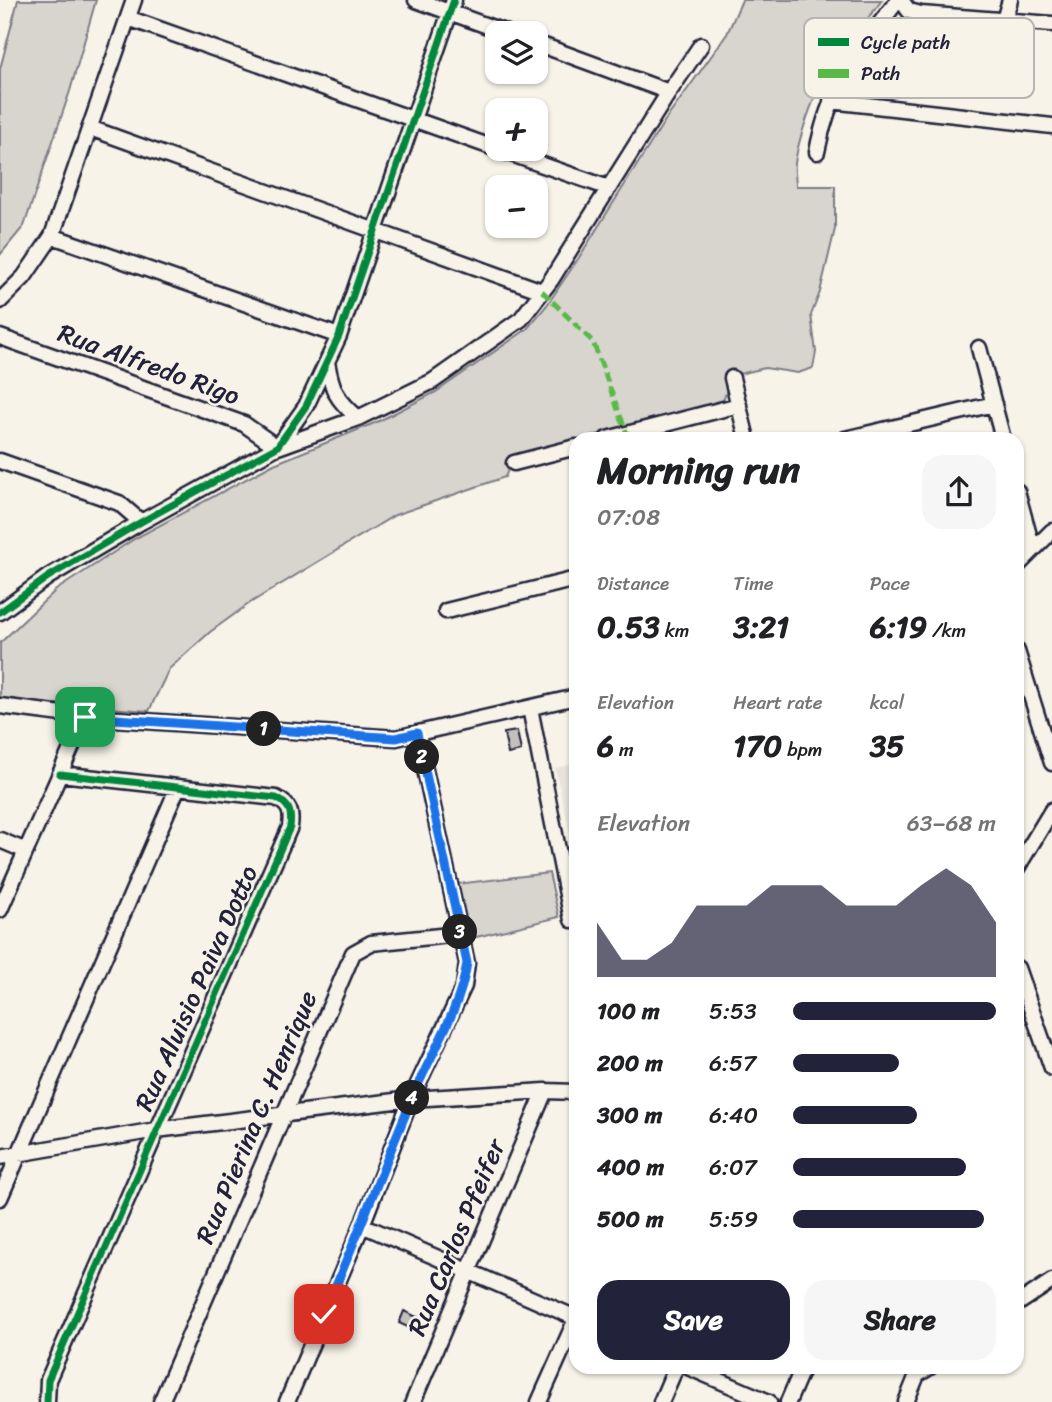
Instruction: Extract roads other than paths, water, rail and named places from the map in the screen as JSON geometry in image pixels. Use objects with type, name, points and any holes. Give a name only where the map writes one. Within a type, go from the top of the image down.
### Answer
[{"type":"street","points":[[0,301],[24,277],[52,236],[134,0]]},
{"type":"street","points":[[415,0],[452,6],[485,22]]},
{"type":"street","points":[[886,18],[900,0],[909,10],[921,14],[976,18]]},
{"type":"street","points":[[1005,18],[1010,0]]},
{"type":"street","points":[[277,447],[306,406],[339,336],[452,6]]},
{"type":"street","points":[[128,18],[485,145]]},
{"type":"street","points":[[1034,22],[1052,24]]},
{"type":"street","points":[[0,612],[48,577],[277,447],[358,418],[433,381],[521,318],[542,291],[701,45]]},
{"type":"street","points":[[548,47],[669,92]]},
{"type":"street","points":[[817,152],[833,98]]},
{"type":"street","points":[[831,102],[1052,126]]},
{"type":"street","points":[[90,128],[542,291]]},
{"type":"street","points":[[531,161],[609,188]]},
{"type":"street","points":[[52,236],[339,336]]},
{"type":"street","name":"Rua Alfredo Rigo","points":[[0,337],[244,424],[277,447]]},
{"type":"street","points":[[979,348],[1001,432]]},
{"type":"street","points":[[327,362],[331,386],[340,403],[358,418]]},
{"type":"street","points":[[732,378],[745,432]]},
{"type":"street","points":[[892,432],[994,404]]},
{"type":"street","points":[[645,432],[739,405]]},
{"type":"street","points":[[514,463],[569,449]]},
{"type":"street","points":[[0,461],[119,503],[141,522]]},
{"type":"street","points":[[1024,519],[1032,550]]},
{"type":"street","points":[[1024,559],[1052,531]]},
{"type":"street","points":[[446,611],[569,581]]},
{"type":"street","points":[[1024,673],[1052,762]]},
{"type":"street","points":[[0,706],[85,717],[396,738],[569,698]]},
{"type":"street","points":[[530,708],[569,882]]},
{"type":"street","points":[[0,910],[85,717]]},
{"type":"street","points":[[287,1402],[362,1226],[411,1099],[464,986],[467,963],[417,733]]},
{"type":"street","name":"Rua Aluisio Paiva Dotto","points":[[47,1402],[48,1380],[290,827],[292,813],[286,803],[276,798],[60,774]]},
{"type":"street","points":[[0,1198],[178,787]]},
{"type":"street","points":[[1024,856],[1052,810]]},
{"type":"street","points":[[0,840],[26,851]]},
{"type":"street","name":"Rua Pierina C. Henrique","points":[[161,1402],[353,953],[371,943],[460,934]]},
{"type":"street","points":[[1024,988],[1052,1068]]},
{"type":"street","name":"Rua Carlos Pfeifer","points":[[413,1402],[545,1091]]},
{"type":"street","points":[[0,1157],[156,1130],[411,1099],[569,1091]]},
{"type":"street","points":[[362,1226],[569,1315]]},
{"type":"street","points":[[1024,1299],[1052,1281]]},
{"type":"street","points":[[539,1402],[569,1334]]},
{"type":"street","points":[[662,1402],[673,1374]]},
{"type":"street","points":[[704,1374],[769,1402]]},
{"type":"street","points":[[788,1402],[800,1374]]},
{"type":"street","points":[[906,1402],[921,1374]]}]
